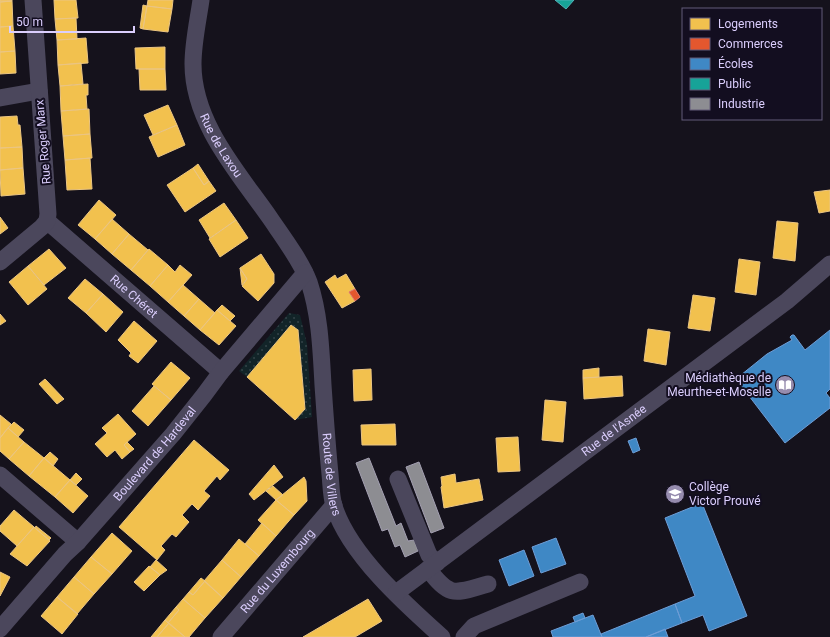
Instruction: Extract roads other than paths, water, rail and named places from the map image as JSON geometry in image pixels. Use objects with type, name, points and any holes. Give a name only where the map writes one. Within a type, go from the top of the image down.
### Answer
[{"type":"street","name":"Rue Roger Marx","points":[[33,0],[38,91],[48,203],[47,221]]},
{"type":"street","name":"Rue de Laxou","points":[[201,0],[193,64],[196,93],[205,121],[220,146],[274,224],[305,273]]},
{"type":"street","points":[[0,98],[38,91]]},
{"type":"street","points":[[0,262],[42,227],[47,221]]},
{"type":"street","name":"Rue Chéret","points":[[47,221],[221,372]]},
{"type":"street","name":"Rue de l'Asnée","points":[[396,593],[787,302],[830,264]]},
{"type":"street","name":"Boulevard de Hardeval","points":[[0,630],[64,554],[78,542],[173,434],[204,396],[221,372],[305,273]]},
{"type":"street","name":"Route de Villers","points":[[305,273],[313,296],[318,322],[328,458],[334,505],[347,534],[380,577],[406,605],[442,637]]},
{"type":"street","points":[[0,475],[78,542]]},
{"type":"street","points":[[398,479],[429,555],[437,581],[446,589],[459,592],[488,584]]},
{"type":"street","name":"Rue du Luxembourg","points":[[221,637],[334,505]]},
{"type":"street","points":[[464,637],[474,626],[580,582]]},
{"type":"place","name":"Médiathèque de Meurthe-et-Moselle","points":[[785,385]]},
{"type":"place","name":"Collège Victor Prouvé","points":[[675,494]]}]
